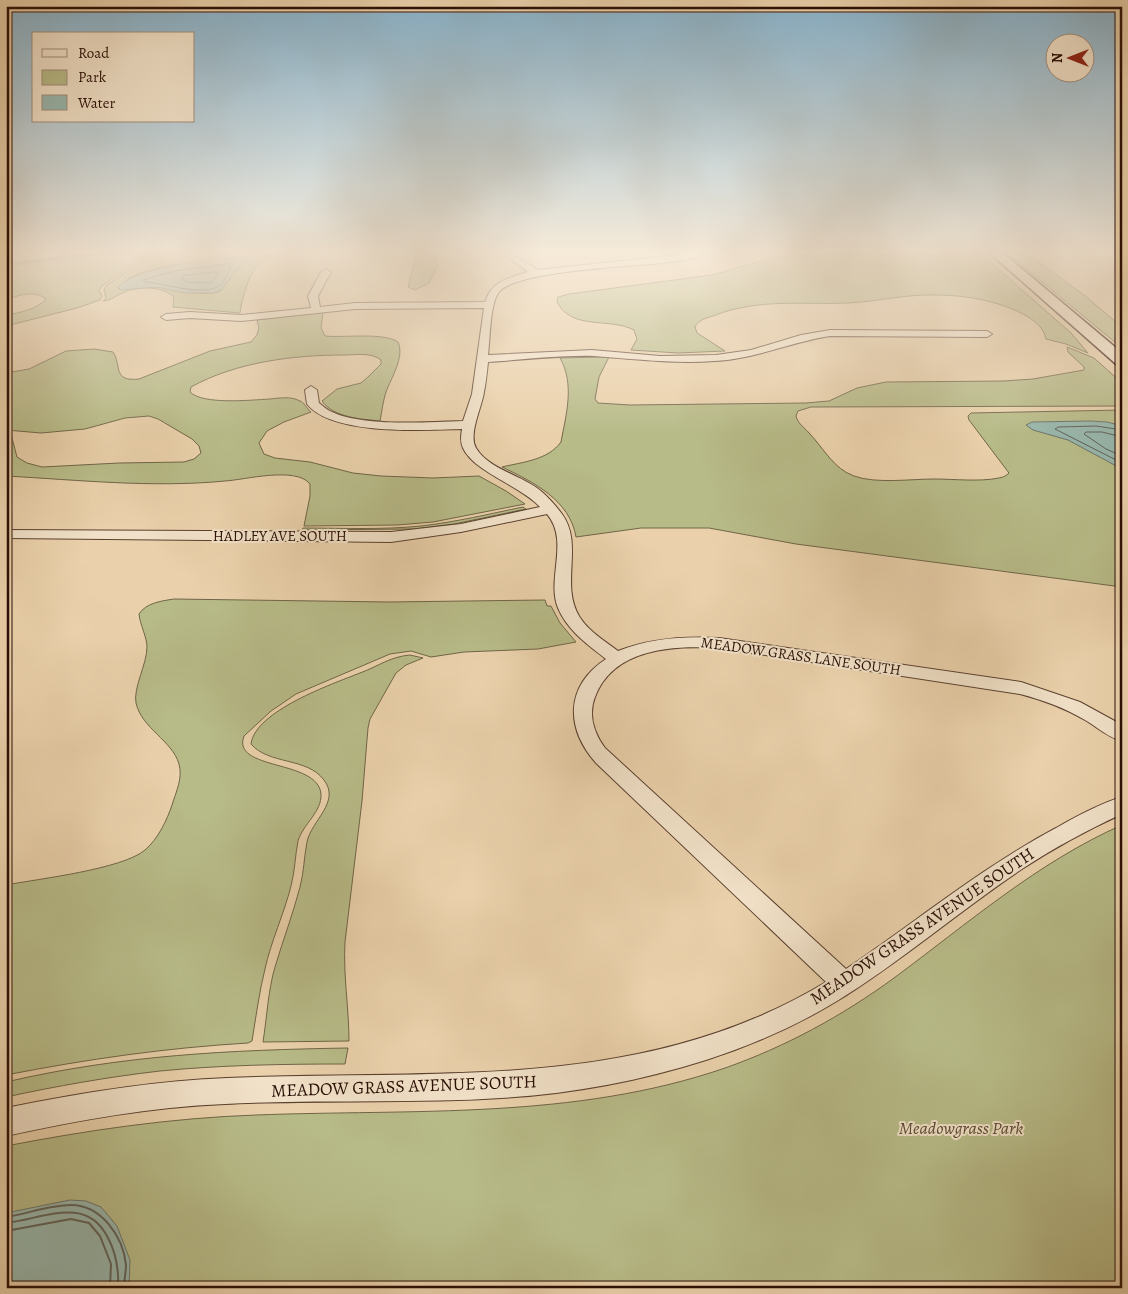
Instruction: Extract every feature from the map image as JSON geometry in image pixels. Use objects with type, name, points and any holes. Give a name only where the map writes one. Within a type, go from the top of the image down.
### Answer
[{"type":"main road","points":[[1068,314],[1122,361]]},
{"type":"street","points":[[166,316],[190,315],[241,318],[275,314]]},
{"type":"street","points":[[488,314],[478,394],[469,425],[467,441],[475,456],[487,466],[531,491],[551,509],[560,522],[565,536],[563,594],[566,607],[573,620],[584,633],[618,659]]},
{"type":"street","points":[[482,358],[592,353],[660,359],[701,359],[752,353],[805,337],[830,333],[987,334]]},
{"type":"street","points":[[310,390],[310,399],[315,406],[328,415],[347,421],[379,425],[469,425]]},
{"type":"street","name":"HADLEY AVE SOUTH","points":[[6,534],[400,536],[460,528],[551,509]]},
{"type":"street","name":"MEADOW GRASS LANE SOUTH","points":[[844,984],[594,748],[585,728],[582,714],[584,700],[596,676],[618,659],[638,650],[663,644],[709,642],[998,683],[1028,689],[1067,703],[1092,715],[1122,735]]},
{"type":"street","name":"MEADOW GRASS AVENUE SOUTH","points":[[6,1122],[81,1106],[190,1093],[279,1089],[472,1087],[584,1076],[648,1064],[717,1044],[796,1011],[844,984],[978,887],[1043,844],[1075,824],[1122,804]]},
{"type":"green space","points":[[9,314],[52,314],[6,326],[6,315]]},
{"type":"green space","points":[[303,314],[323,314],[321,328],[325,336],[383,337],[398,342],[400,348],[399,361],[386,392],[380,421],[349,417],[327,407],[322,401],[337,389],[361,383],[381,364],[381,360],[377,357],[368,355],[305,356],[266,362],[227,371],[191,387],[190,392],[205,399],[240,401],[293,398],[301,402],[311,412],[284,422],[267,431],[259,443],[264,454],[275,458],[310,462],[353,473],[381,476],[433,478],[479,476],[525,504],[433,522],[397,525],[304,526],[310,496],[310,484],[303,479],[293,476],[269,475],[225,481],[170,484],[115,483],[6,476],[6,434],[11,434],[17,457],[27,463],[42,467],[184,462],[194,459],[201,453],[199,446],[192,439],[158,419],[149,416],[125,418],[85,429],[41,433],[6,430],[6,373],[29,369],[66,351],[94,349],[113,352],[121,375],[125,378],[139,379],[210,351],[251,342],[257,335],[259,328],[257,320]]},
{"type":"green space","points":[[569,314],[718,314],[705,319],[695,327],[697,333],[725,351],[678,353],[631,350],[637,339],[634,330],[624,326],[592,322]]},
{"type":"green space","points":[[1023,314],[1050,314],[1071,333],[1088,353],[1066,344],[1046,339],[1039,325]]},
{"type":"green space","points":[[1081,314],[1107,314],[1122,327],[1122,348]]},
{"type":"green space","points":[[1067,347],[1094,358],[1122,383],[1122,406],[811,407],[798,411],[796,416],[800,424],[835,464],[854,476],[873,480],[975,480],[999,478],[1009,473],[969,420],[968,416],[971,413],[1122,410],[1122,587],[796,544],[709,528],[641,528],[576,537],[572,524],[558,503],[537,486],[502,467],[542,457],[556,448],[561,442],[567,410],[568,389],[565,368],[560,358],[609,357],[599,377],[595,399],[598,403],[630,405],[806,403],[829,401],[857,388],[886,382],[1004,381],[1033,379],[1084,370],[1084,367],[1068,352]]},
{"type":"green space","points":[[523,507],[526,509],[454,524],[414,529],[302,530],[303,528],[421,526]]},
{"type":"green space","points":[[174,599],[388,602],[545,600],[547,606],[551,606],[560,623],[576,642],[538,649],[464,652],[431,657],[411,651],[390,654],[296,694],[271,711],[244,736],[243,747],[250,755],[262,761],[306,775],[316,783],[321,794],[321,800],[319,807],[298,841],[291,886],[263,978],[252,1041],[248,1043],[127,1055],[6,1075],[6,885],[100,868],[134,857],[145,850],[158,835],[172,805],[180,780],[179,764],[170,748],[139,712],[136,703],[136,690],[145,661],[147,647],[139,614],[150,605]]},
{"type":"green space","points":[[410,655],[423,658],[406,665],[396,673],[370,719],[368,728],[362,801],[345,942],[349,1041],[263,1042],[273,976],[300,887],[307,842],[327,804],[329,796],[324,780],[317,773],[298,764],[268,755],[259,751],[251,744],[256,732],[266,721],[296,700],[390,660]]},
{"type":"green space","name":"Meadowgrass Park","points":[[1122,825],[1122,1288],[6,1288],[6,1146],[99,1130],[193,1119],[256,1115],[493,1109],[552,1104],[668,1085],[747,1060],[833,1018],[894,978],[1032,875],[1091,840]]},
{"type":"green space","points":[[348,1048],[345,1064],[252,1065],[160,1071],[83,1082],[6,1097],[6,1082],[92,1066],[176,1056],[261,1050]]},
{"type":"water","points":[[1032,422],[1107,422],[1122,426],[1122,469],[1068,440],[1033,430],[1026,425]]},
{"type":"water","points":[[70,1200],[86,1201],[101,1207],[117,1226],[130,1260],[129,1288],[6,1288],[6,1213]]}]
